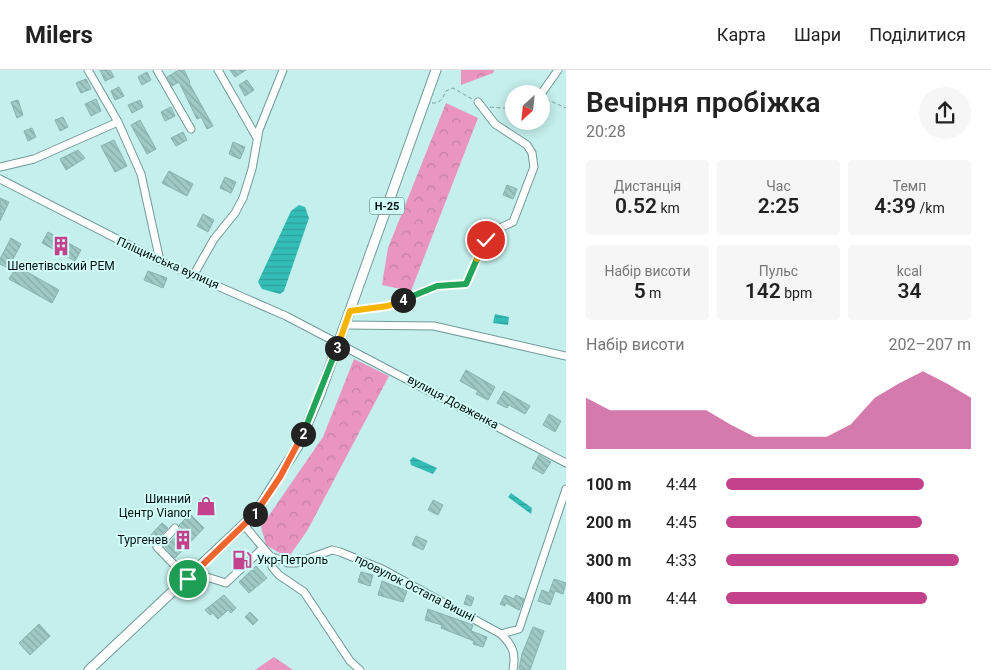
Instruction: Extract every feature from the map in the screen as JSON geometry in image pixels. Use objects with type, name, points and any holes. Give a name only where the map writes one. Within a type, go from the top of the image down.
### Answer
[{"type":"main road","name":"Н-25","points":[[89,670],[244,526],[255,514],[298,446],[345,326],[436,70]]},
{"type":"street","points":[[88,70],[118,122],[142,174],[160,261]]},
{"type":"street","points":[[157,70],[191,129]]},
{"type":"street","points":[[218,70],[257,138]]},
{"type":"street","points":[[194,276],[214,238],[235,213],[243,198],[252,169],[257,138],[283,70]]},
{"type":"street","points":[[548,85],[558,70]]},
{"type":"street","points":[[350,311],[388,306],[437,286],[466,284],[486,240],[493,231],[514,222],[534,167],[532,153],[527,146],[495,124],[478,102]]},
{"type":"street","points":[[0,167],[34,159],[118,122]]},
{"type":"street","name":"Пліщинська вулиця","points":[[0,179],[160,261],[254,301],[338,343]]},
{"type":"street","points":[[345,326],[434,326],[566,356]]},
{"type":"street","name":"вулиця Довженка","points":[[338,343],[566,463]]},
{"type":"street","points":[[513,670],[515,658],[513,647],[501,634],[519,629],[566,489]]},
{"type":"street","points":[[244,526],[270,556],[272,567],[279,575],[304,592],[350,661],[360,670]]},
{"type":"street","points":[[175,528],[157,547],[191,576],[226,584],[263,548]]},
{"type":"street","name":"провулок Остапа Вишні","points":[[270,556],[288,563],[296,563],[332,550],[340,552],[382,569],[501,634]]},
{"type":"path","points":[[424,103],[436,104],[443,99],[446,91],[453,88],[490,107],[505,108]]},
{"type":"path","points":[[550,100],[566,108]]},
{"type":"green space","points":[[461,70],[494,70],[493,73],[461,85]]},
{"type":"green space","points":[[446,103],[478,118],[411,291],[382,285],[388,248]]},
{"type":"green space","points":[[354,359],[389,376],[307,531],[288,558],[266,545],[261,527],[323,437]]},
{"type":"green space","points":[[274,657],[293,670],[255,670]]},
{"type":"water","points":[[299,205],[305,207],[309,218],[284,291],[280,294],[262,289],[258,282],[291,211]]},
{"type":"water","points":[[495,314],[509,317],[508,325],[493,323]]},
{"type":"water","points":[[413,457],[437,468],[433,474],[411,465],[410,460]]},
{"type":"water","points":[[511,493],[532,508],[531,514],[508,497]]},
{"type":"building","points":[[100,70],[110,70],[114,77],[105,81]]},
{"type":"building","points":[[179,70],[184,70],[189,83],[213,126],[207,129],[201,117],[197,119],[179,82],[172,86],[167,77]]},
{"type":"building","points":[[230,70],[246,70],[235,77]]},
{"type":"building","points":[[147,72],[151,80],[142,85],[138,77]]},
{"type":"building","points":[[86,79],[91,89],[81,93],[76,83]]},
{"type":"building","points":[[247,80],[254,90],[245,96],[239,85]]},
{"type":"building","points":[[119,87],[124,96],[115,100],[111,91]]},
{"type":"building","points":[[96,99],[101,111],[91,116],[85,104]]},
{"type":"building","points":[[18,100],[23,115],[17,118],[11,102]]},
{"type":"building","points":[[140,100],[143,107],[132,113],[128,105]]},
{"type":"building","points":[[171,107],[175,116],[165,121],[161,112]]},
{"type":"building","points":[[63,117],[68,127],[60,131],[55,120]]},
{"type":"building","points":[[140,120],[156,149],[147,154],[131,125]]},
{"type":"building","points":[[32,128],[36,137],[28,141],[24,131]]},
{"type":"building","points":[[183,132],[187,140],[176,146],[171,138]]},
{"type":"building","points":[[114,140],[127,166],[115,172],[101,146]]},
{"type":"building","points":[[233,142],[245,147],[240,159],[229,154]]},
{"type":"building","points":[[78,150],[85,158],[66,170],[60,159]]},
{"type":"building","points":[[169,171],[193,184],[187,196],[162,183]]},
{"type":"building","points":[[225,177],[236,182],[231,193],[220,188]]},
{"type":"building","points":[[507,185],[517,189],[513,199],[503,195]]},
{"type":"building","points":[[0,198],[9,202],[0,221]]},
{"type":"building","points":[[203,214],[214,220],[208,232],[197,226]]},
{"type":"building","name":"Шепетівський РЕМ","points":[[48,232],[81,250],[75,261],[42,243]]},
{"type":"building","points":[[11,238],[21,244],[11,263],[59,290],[52,303],[9,279],[14,271],[0,264],[0,259]]},
{"type":"building","points":[[148,271],[167,278],[163,288],[144,280]]},
{"type":"building","points":[[466,370],[495,387],[488,400],[476,394],[478,391],[460,381]]},
{"type":"building","points":[[504,391],[530,406],[525,414],[509,405],[507,408],[497,403]]},
{"type":"building","points":[[549,414],[561,421],[555,432],[543,425]]},
{"type":"building","points":[[539,455],[551,462],[543,474],[532,468]]},
{"type":"building","points":[[204,496],[213,506],[206,512],[197,502]]},
{"type":"building","points":[[433,500],[443,505],[438,515],[428,510]]},
{"type":"building","name":"Тургенев","points":[[190,514],[204,528],[175,558],[165,547],[183,530],[179,525]]},
{"type":"building","points":[[162,523],[168,528],[152,544],[147,539]]},
{"type":"building","points":[[416,536],[427,541],[423,550],[412,545]]},
{"type":"building","points":[[256,566],[267,578],[249,593],[239,582]]},
{"type":"building","points":[[361,572],[373,575],[370,586],[358,582]]},
{"type":"building","points":[[554,579],[566,583],[563,594],[555,591],[550,605],[538,601],[542,590],[549,593]]},
{"type":"building","points":[[382,581],[407,591],[403,602],[378,595]]},
{"type":"building","points":[[224,595],[236,608],[231,613],[228,610],[218,619],[213,613],[210,615],[205,610]]},
{"type":"building","points":[[467,595],[474,598],[471,606],[464,604]]},
{"type":"building","points":[[505,595],[514,599],[516,595],[524,599],[519,610],[506,603],[505,606],[500,604]]},
{"type":"building","points":[[428,609],[473,625],[471,631],[487,637],[483,647],[473,644],[474,641],[441,628],[442,625],[425,620]]},
{"type":"building","points":[[250,612],[258,620],[253,625],[245,617]]},
{"type":"building","points":[[39,624],[50,636],[30,655],[19,643]]},
{"type":"building","points":[[533,627],[544,631],[530,670],[522,670],[519,669],[522,654]]},
{"type":"place","name":"Шепетівський РЕМ","points":[[61,246]]},
{"type":"place","name":"Шинний Центр Vianor","points":[[206,506]]},
{"type":"place","name":"Тургенев","points":[[183,540]]},
{"type":"place","name":"Укр-Петроль","points":[[242,560]]},
{"type":"route","points":[[188,579],[255,514],[280,477],[298,446],[320,394],[350,311],[388,306],[437,286],[466,284],[486,240]]}]
